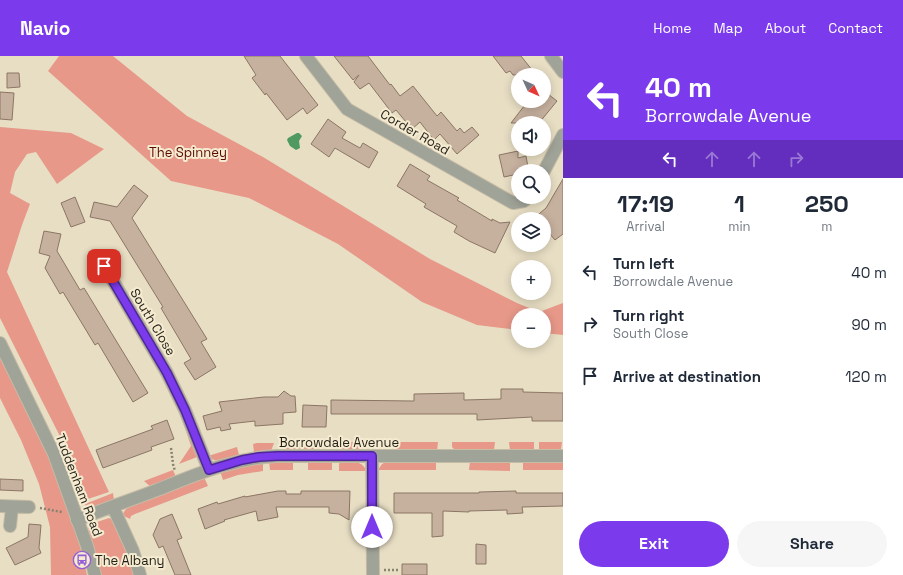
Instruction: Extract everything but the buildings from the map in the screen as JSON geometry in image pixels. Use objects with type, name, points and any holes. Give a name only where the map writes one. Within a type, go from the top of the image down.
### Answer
[{"type":"street","name":"Corder Road","points":[[306,56],[347,109],[511,202]]},
{"type":"street","points":[[551,56],[563,72]]},
{"type":"street","points":[[548,164],[563,135]]},
{"type":"street","name":"South Close","points":[[99,257],[131,314],[167,373],[185,410],[209,470]]},
{"type":"street","name":"Tuddenham Road","points":[[0,343],[54,454],[87,546],[95,575]]},
{"type":"street","points":[[372,456],[376,572]]},
{"type":"street","name":"Borrowdale Avenue","points":[[77,520],[209,470],[242,460],[259,457],[563,456]]},
{"type":"street","points":[[10,526],[6,507],[29,507]]},
{"type":"street","points":[[113,507],[133,551],[140,575]]},
{"type":"path","points":[[170,448],[174,468]]},
{"type":"path","points":[[29,507],[61,512],[77,520]]},
{"type":"path","points":[[376,572],[400,570]]},
{"type":"green space","name":"The Spinney","points":[[59,56],[113,56],[187,116],[263,157],[430,259],[529,308],[511,308],[511,329],[477,325],[422,302],[338,244],[249,198],[171,181],[48,71]]},
{"type":"green space","points":[[0,127],[71,133],[104,149],[57,184],[36,152],[27,154],[15,172],[10,193],[30,204],[7,272],[109,492],[82,501],[70,456],[0,318]]},
{"type":"green space","name":"The Spinney","points":[[563,303],[563,335],[551,334],[551,308],[550,308]]},
{"type":"green space","points":[[0,345],[46,444],[80,546],[87,575],[51,575],[50,527],[39,484],[21,440],[0,398]]},
{"type":"green space","points":[[167,381],[174,397],[197,457],[179,464],[191,446],[182,419],[165,383]]},
{"type":"green space","points":[[279,442],[323,442],[321,451],[281,451]]},
{"type":"green space","points":[[340,442],[363,442],[361,451],[341,451]]},
{"type":"green space","points":[[395,442],[438,442],[437,451],[397,450],[395,448]]},
{"type":"green space","points":[[452,442],[495,442],[494,450],[492,451],[455,450],[452,447]]},
{"type":"green space","points":[[509,442],[534,442],[534,449],[532,451],[510,451]]},
{"type":"green space","points":[[539,442],[562,442],[561,449],[559,451],[541,451],[539,449]]},
{"type":"green space","points":[[274,443],[271,451],[254,452],[253,444]]},
{"type":"green space","points":[[237,447],[239,455],[227,459],[215,460],[208,456]]},
{"type":"green space","points":[[436,460],[436,470],[378,470],[382,464],[388,461]]},
{"type":"green space","points":[[263,461],[263,471],[238,475],[223,480],[220,471]]},
{"type":"green space","points":[[269,461],[293,461],[293,470],[270,470]]},
{"type":"green space","points":[[330,461],[332,463],[332,470],[308,470],[308,462]]},
{"type":"green space","points":[[470,461],[510,461],[510,471],[469,470]]},
{"type":"green space","points":[[523,461],[563,461],[563,470],[523,470]]},
{"type":"green space","points":[[340,462],[359,463],[367,471],[339,471]]},
{"type":"green space","points":[[173,470],[176,477],[152,488],[144,481]]},
{"type":"green space","points":[[204,477],[208,486],[135,514],[131,516],[130,519],[122,515],[126,509],[131,506]]},
{"type":"green space","points":[[113,493],[114,500],[88,511],[85,504]]},
{"type":"green space","points":[[109,518],[117,522],[136,575],[101,575],[88,525]]},
{"type":"shaded area","points":[[297,133],[302,136],[299,141],[300,148],[296,150],[290,146],[287,140]]},
{"type":"place","name":"The Albany","points":[[82,560]]},
{"type":"route","points":[[104,266],[167,373],[185,410],[209,470],[242,460],[259,457],[372,456],[372,527]]}]
